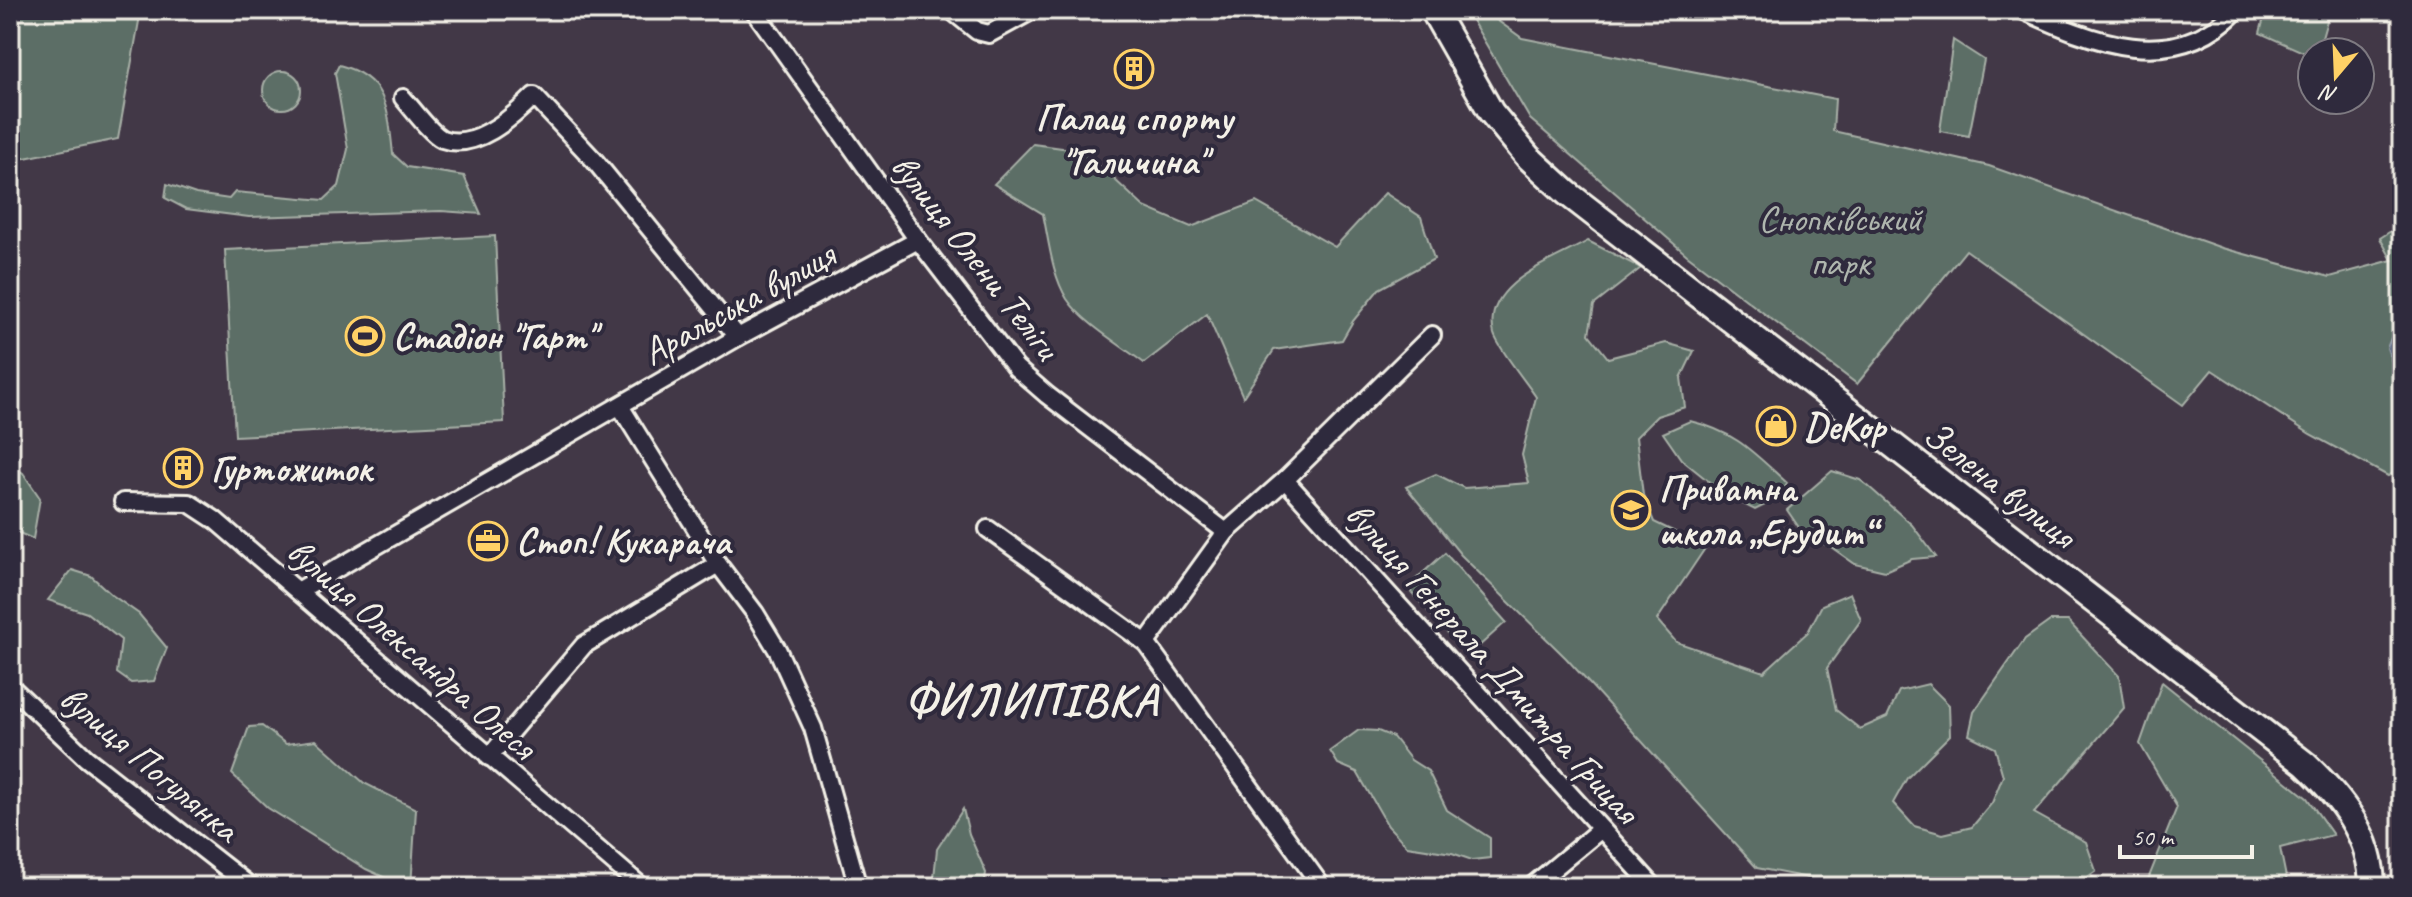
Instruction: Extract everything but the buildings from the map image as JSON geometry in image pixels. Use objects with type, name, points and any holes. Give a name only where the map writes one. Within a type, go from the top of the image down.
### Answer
[{"type":"main road","name":"Зелена вулиця","points":[[1433,10],[1491,112],[1528,157],[1567,193],[2305,764],[2331,789],[2351,817],[2364,841],[2372,887]]},
{"type":"street","name":"вулиця Олени Теліги","points":[[754,10],[918,240],[1016,368],[1226,532]]},
{"type":"street","points":[[951,10],[977,31],[989,34],[1033,10]]},
{"type":"street","points":[[2022,10],[2073,33],[2112,43],[2167,49],[2221,25],[2237,10]]},
{"type":"street","points":[[403,98],[440,138],[460,142],[482,137],[534,96],[594,160],[738,337]]},
{"type":"street","name":"Аральська вулиця","points":[[298,591],[738,337],[918,240]]},
{"type":"street","points":[[1146,643],[1226,532],[1285,480],[1432,335]]},
{"type":"street","points":[[620,406],[718,564],[755,613],[778,651],[813,728],[858,887]]},
{"type":"street","name":"вулиця Генерала Дмитра Грицая","points":[[1285,480],[1654,887]]},
{"type":"street","name":"вулиця Олександра Олеся","points":[[123,502],[189,503],[215,520],[642,887]]},
{"type":"street","points":[[988,529],[1146,643],[1322,887]]},
{"type":"street","points":[[489,757],[584,645],[718,564]]},
{"type":"street","name":"вулиця Погулянка","points":[[10,686],[86,758],[251,887]]},
{"type":"street","points":[[1531,887],[1601,829]]},
{"type":"green space","points":[[10,10],[141,10],[118,139],[10,161]]},
{"type":"green space","name":"Снопківський парк","points":[[1466,10],[1489,10],[1494,18],[1522,38],[1835,99],[1833,131],[1989,166],[2222,248],[2330,277],[2392,260],[2380,238],[2402,224],[2402,469],[2388,476],[2310,434],[2212,370],[2183,405],[1966,250],[1857,384],[1687,255],[1530,119]]},
{"type":"green space","points":[[2266,10],[2330,10],[2323,36],[2296,36],[2296,49],[2260,33]]},
{"type":"green space","points":[[1953,40],[1984,60],[1969,136],[1940,131]]},
{"type":"green space","points":[[339,65],[367,78],[376,87],[387,110],[393,154],[407,167],[464,176],[481,214],[441,211],[249,217],[186,209],[165,198],[167,184],[196,194],[229,199],[235,192],[324,200],[339,186],[348,149],[335,73]]},
{"type":"green space","points":[[282,71],[296,76],[301,90],[296,104],[282,109],[268,104],[263,90],[268,76]]},
{"type":"green space","points":[[1033,144],[1084,151],[1144,207],[1191,227],[1256,202],[1335,247],[1385,193],[1421,217],[1434,259],[1379,289],[1342,340],[1274,350],[1243,397],[1207,314],[1144,363],[1074,308],[1058,280],[1043,214],[994,184]]},
{"type":"green space","name":"Стадіон \"Гарт\"","points":[[495,236],[504,422],[235,436],[225,250]]},
{"type":"green space","points":[[1588,241],[1641,268],[1594,305],[1589,334],[1608,358],[1666,343],[1694,351],[1681,378],[1685,407],[1657,416],[1636,437],[1643,495],[1654,522],[1706,547],[1657,620],[1676,642],[1764,672],[1808,632],[1822,605],[1850,593],[1861,620],[1827,668],[1836,710],[1860,729],[1887,717],[1899,691],[1928,684],[1949,705],[1950,735],[1907,778],[1893,803],[1914,826],[1943,834],[1972,827],[1992,803],[2003,776],[1995,748],[1969,735],[1974,712],[2025,639],[2050,621],[2068,621],[2119,676],[2124,708],[2034,813],[2086,842],[2096,871],[2089,876],[2121,887],[1854,887],[1757,868],[1566,658],[1461,555],[1406,487],[1436,474],[1464,488],[1529,483],[1522,455],[1536,397],[1497,340],[1493,316],[1498,301],[1523,276]]},
{"type":"green space","points":[[1690,421],[1732,437],[1753,453],[1787,483],[1781,497],[1755,510],[1727,496],[1681,459],[1663,433]]},
{"type":"green space","points":[[10,464],[23,473],[40,498],[33,539],[10,529]]},
{"type":"green space","points":[[1832,471],[1860,480],[1868,486],[1912,525],[1936,557],[1912,559],[1885,571],[1855,564],[1831,547],[1804,535],[1787,510]]},
{"type":"green space","points":[[1445,553],[1506,622],[1468,656],[1407,587]]},
{"type":"green space","points":[[72,570],[91,576],[139,614],[167,648],[154,681],[131,683],[117,673],[121,640],[87,613],[48,600]]},
{"type":"green space","points":[[2162,682],[2307,798],[2333,835],[2280,848],[2288,887],[2145,887],[2177,807],[2140,744]]},
{"type":"green space","points":[[262,726],[286,744],[316,740],[364,783],[416,809],[411,887],[366,869],[268,808],[232,774],[249,727]]},
{"type":"green space","points":[[1359,730],[1378,731],[1393,737],[1411,760],[1428,771],[1447,810],[1490,838],[1490,858],[1472,860],[1452,853],[1407,846],[1388,826],[1357,772],[1338,764],[1330,751]]},
{"type":"green space","points":[[963,809],[969,834],[986,873],[984,887],[933,887],[937,849]]},
{"type":"water","points":[[2399,318],[2402,318],[2402,381],[2387,348]]},
{"type":"place","name":"Палац спорту \"Галичина\"","points":[[1134,69]]},
{"type":"place","name":"Стадіон \"Гарт\"","points":[[365,336]]},
{"type":"place","name":"DeKop","points":[[1776,426]]},
{"type":"place","name":"Гуртожиток","points":[[183,468]]},
{"type":"place","name":"Приватна школа „Ерудит“","points":[[1631,510]]},
{"type":"place","name":"Стоп! Кукарача","points":[[488,541]]},
{"type":"district","name":"ФИЛИПІВКА","points":[[1032,699]]}]
